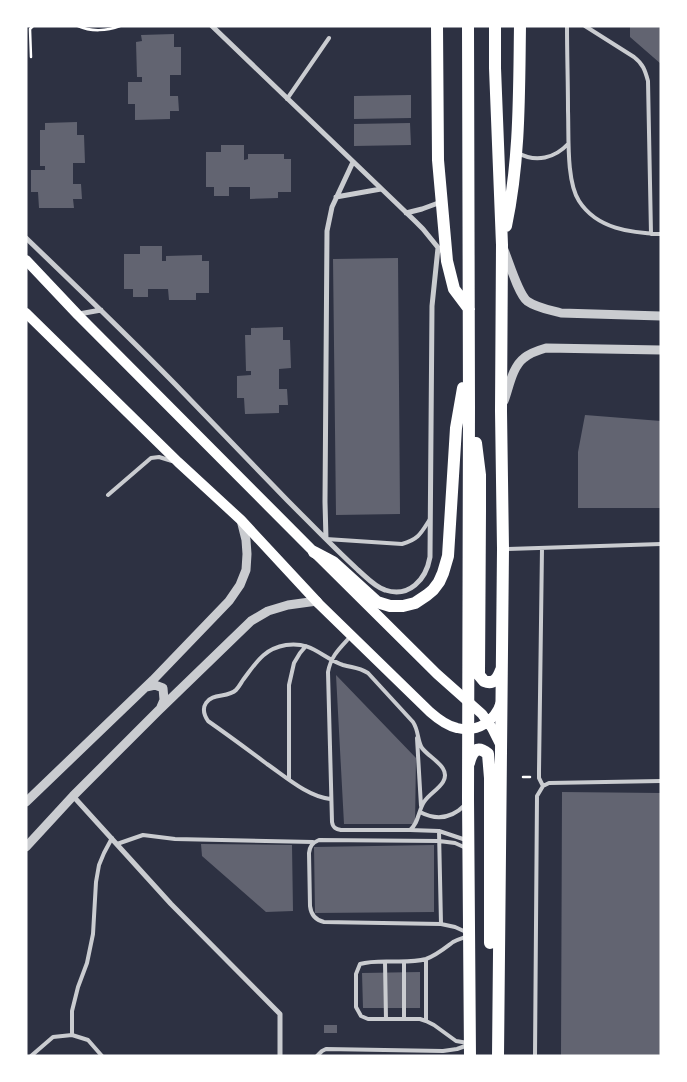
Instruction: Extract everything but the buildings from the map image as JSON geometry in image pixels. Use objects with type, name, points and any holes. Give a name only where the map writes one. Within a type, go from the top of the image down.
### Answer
[{"type":"highway","points":[[468,26],[468,798],[470,1050]]},
{"type":"highway","points":[[495,26],[502,245],[501,411],[503,549],[498,1056]]},
{"type":"highway","points":[[502,245],[517,152],[520,26]]},
{"type":"highway","points":[[436,31],[438,160],[448,261],[454,289],[469,309]]},
{"type":"highway","points":[[314,552],[333,562],[376,602],[390,606],[403,606],[415,603],[433,590],[443,573],[448,556],[456,428],[469,356]]},
{"type":"highway","points":[[469,406],[480,475],[479,675],[484,681],[491,682],[496,680],[502,670]]},
{"type":"highway","points":[[469,764],[472,753],[475,751],[484,751],[488,754],[491,966],[492,978],[498,994]]},
{"type":"main road","points":[[26,260],[78,315],[314,552],[437,674],[476,708],[496,734],[501,747]]},
{"type":"main road","points":[[26,313],[178,462],[241,520],[317,601],[414,698],[438,719],[456,728],[469,730],[488,722],[501,701]]},
{"type":"street","points":[[212,26],[423,229],[448,261]]},
{"type":"street","points":[[326,539],[327,231],[332,207],[352,162]]},
{"type":"street","points":[[336,197],[381,190]]},
{"type":"street","points":[[406,213],[442,202]]},
{"type":"street","points":[[26,238],[175,384],[326,539],[374,584],[385,590],[396,592],[404,591],[418,583],[428,568],[430,558],[432,306],[438,248]]},
{"type":"street","points":[[502,245],[526,300],[545,310],[561,313],[661,316]]},
{"type":"street","points":[[78,315],[101,310]]},
{"type":"street","points":[[501,411],[516,368],[524,358],[539,350],[546,348],[661,350]]},
{"type":"street","points":[[26,802],[146,687],[229,601],[240,585],[246,570],[246,540],[241,520]]},
{"type":"street","points":[[26,847],[73,796],[251,621],[268,611],[288,605],[317,601]]},
{"type":"street","points":[[146,687],[155,685],[162,688],[164,700],[158,711]]},
{"type":"street","points":[[73,796],[171,904],[280,1014],[280,1056]]},
{"type":"lane","points":[[567,26],[568,144],[574,191],[580,202],[594,217],[614,228],[630,232],[661,234]]},
{"type":"lane","points":[[585,26],[634,57],[644,68],[648,81],[651,234]]},
{"type":"lane","points":[[287,99],[329,38]]},
{"type":"lane","points":[[517,152],[528,157],[542,158],[557,154],[568,144]]},
{"type":"lane","points":[[108,495],[151,458],[159,457],[178,462]]},
{"type":"lane","points":[[326,539],[402,544],[413,541],[420,535],[430,519]]},
{"type":"lane","points":[[503,549],[661,544]]},
{"type":"lane","points":[[542,548],[538,774],[543,786]]},
{"type":"lane","points":[[352,635],[335,653],[328,672],[330,799],[333,826],[337,829],[439,831],[455,835],[469,845]]},
{"type":"lane","points":[[330,799],[317,796],[289,779],[208,721],[204,715],[206,702],[236,690],[262,656],[269,651],[286,645],[306,646],[345,665],[362,670],[413,722],[423,749],[440,765],[445,776],[442,784],[428,798],[415,826],[410,830]]},
{"type":"lane","points":[[289,779],[290,685],[294,663],[306,646]]},
{"type":"lane","points":[[416,727],[421,810]]},
{"type":"lane","points":[[535,1056],[537,796],[543,786],[556,782],[661,781]]},
{"type":"lane","points":[[421,810],[434,817],[448,816],[460,809],[468,798]]},
{"type":"lane","points":[[439,831],[441,924]]},
{"type":"lane","points":[[117,844],[143,835],[175,839],[313,842],[319,840],[439,841],[469,845]]},
{"type":"lane","points":[[72,1035],[72,1011],[87,963],[93,934],[96,882],[99,865],[112,838]]},
{"type":"lane","points":[[313,842],[309,853],[310,906],[311,912],[318,921],[441,924],[455,927],[470,935]]},
{"type":"lane","points":[[470,935],[456,940],[434,956],[426,959],[404,962],[366,962],[360,964],[356,974],[356,1007],[361,1016],[368,1019],[420,1019],[434,1025],[470,1050]]},
{"type":"lane","points":[[426,959],[426,1021]]},
{"type":"lane","points":[[385,962],[386,1019]]},
{"type":"lane","points":[[404,962],[404,1019]]},
{"type":"lane","points":[[31,1056],[53,1037],[72,1035],[88,1040],[102,1056]]},
{"type":"lane","points":[[317,1056],[326,1049],[443,1053],[456,1049],[470,1050]]},
{"type":"path","points":[[31,57],[30,29],[33,26]]},
{"type":"path","points":[[78,26],[83,29],[101,31],[120,26]]}]
